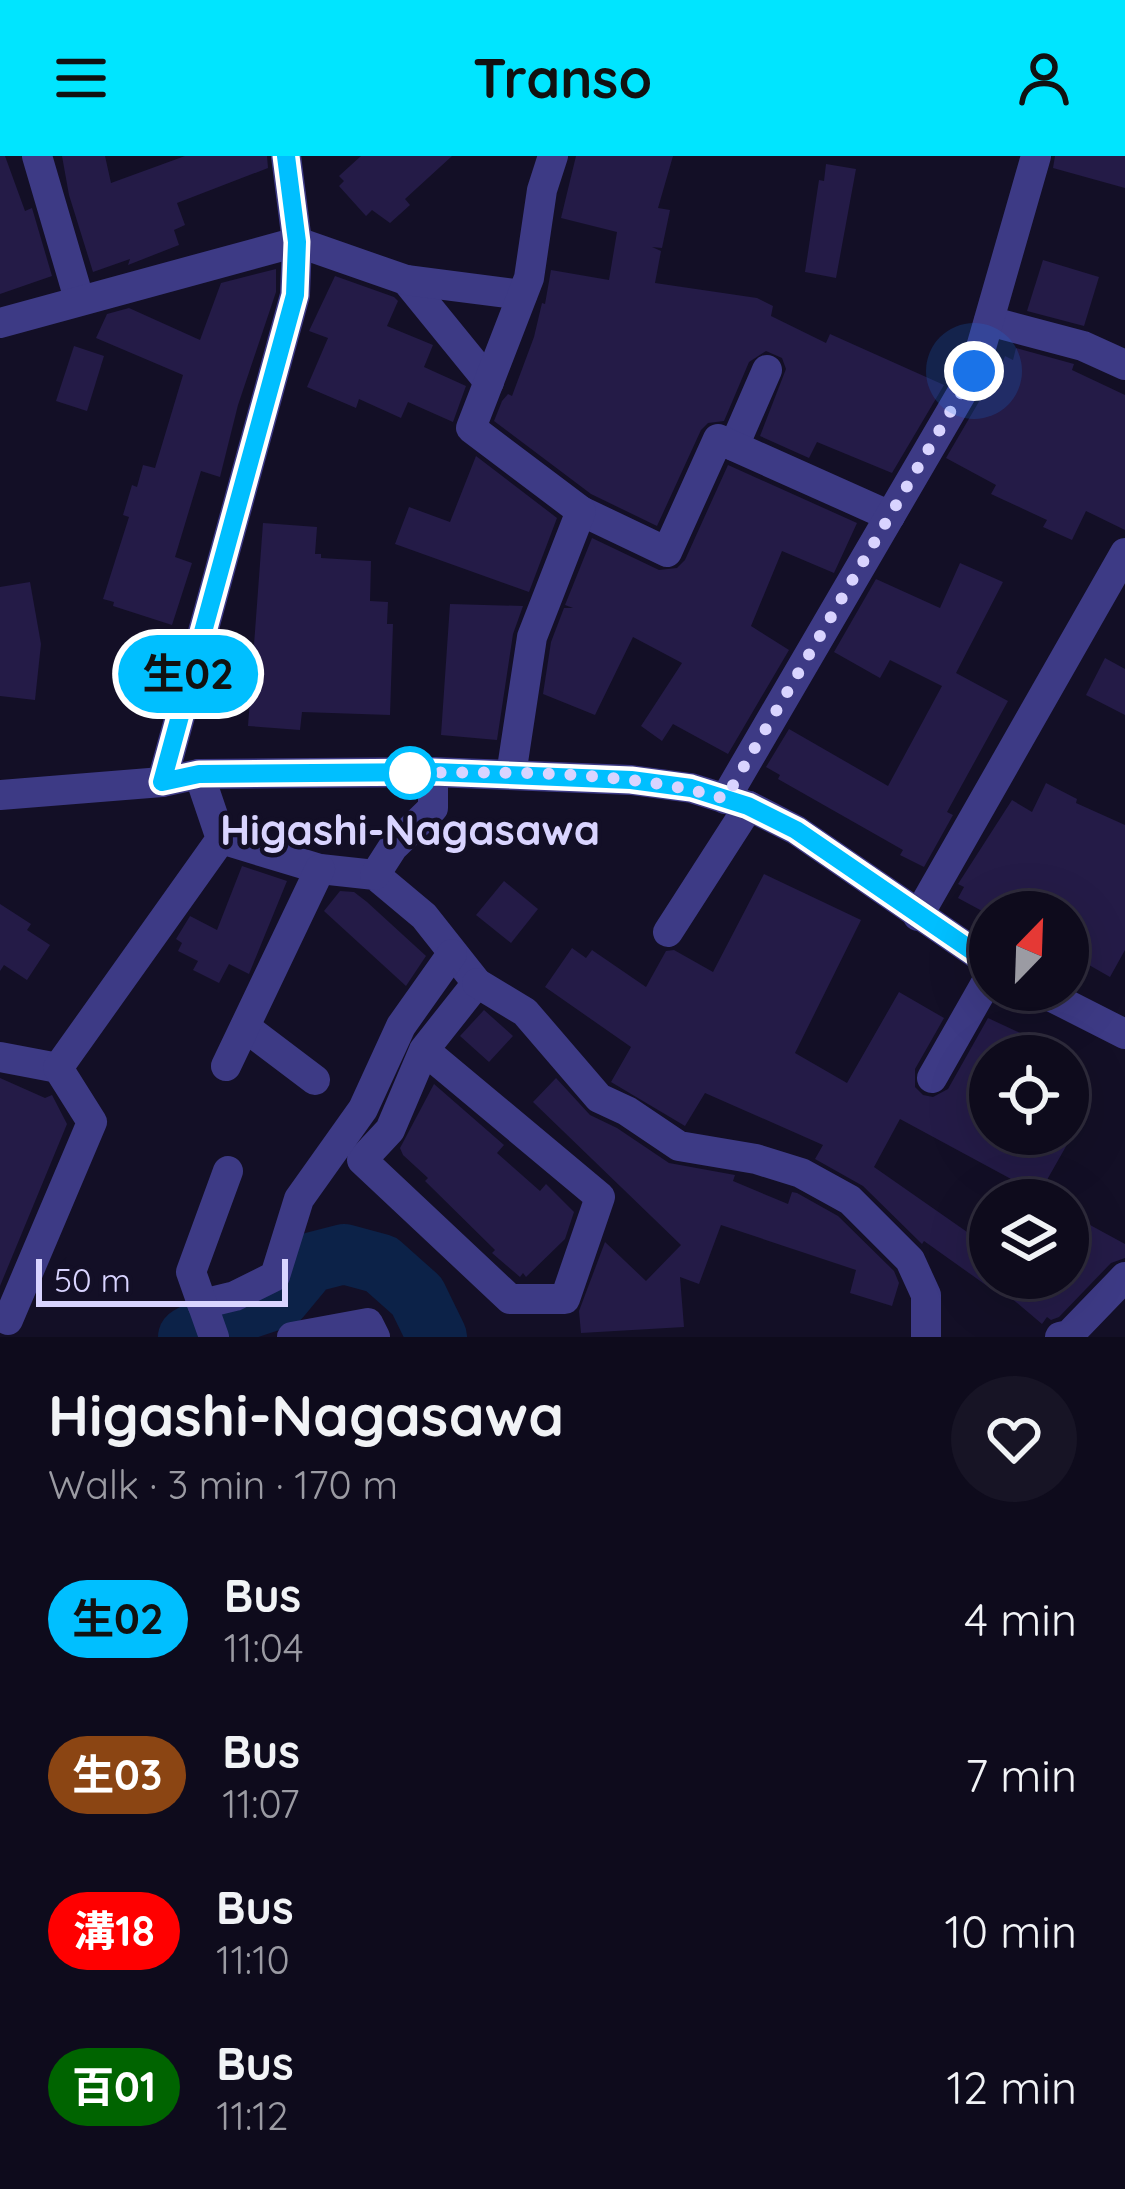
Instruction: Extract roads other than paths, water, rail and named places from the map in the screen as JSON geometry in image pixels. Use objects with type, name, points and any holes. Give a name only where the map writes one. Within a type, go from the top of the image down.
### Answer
[{"type":"street","points":[[162,782],[295,295],[297,242],[286,156]]},
{"type":"street","points":[[553,156],[542,190],[529,278],[471,428],[581,511],[668,552],[718,439],[890,516]]},
{"type":"street","points":[[668,932],[890,516],[974,371],[1036,156]]},
{"type":"street","points":[[32,157],[79,299]]},
{"type":"street","points":[[0,323],[297,242],[406,280],[522,295]]},
{"type":"street","points":[[406,280],[489,382]]},
{"type":"street","points":[[989,321],[1083,346],[1125,365]]},
{"type":"street","points":[[734,446],[767,370]]},
{"type":"street","points":[[511,775],[532,638],[581,511]]},
{"type":"street","points":[[918,916],[1125,553]]},
{"type":"street","points":[[0,795],[162,782],[199,774],[433,772],[631,780],[691,788],[737,802],[796,830],[969,949]]},
{"type":"street","points":[[375,875],[393,847],[433,808],[433,772]]},
{"type":"street","points":[[199,774],[221,839]]},
{"type":"street","points":[[221,839],[320,869],[375,875],[424,916],[477,983],[525,1012],[599,1098],[628,1111],[679,1146],[756,1159],[801,1173],[850,1201],[910,1260],[926,1295],[926,1337]]},
{"type":"street","points":[[58,1068],[221,839]]},
{"type":"street","points":[[226,1066],[320,869]]},
{"type":"street","points":[[228,1171],[191,1272],[209,1323],[236,1296],[275,1276],[299,1199],[363,1109],[401,1027],[452,954]]},
{"type":"street","points":[[424,1050],[600,1198],[565,1299],[510,1300],[362,1160],[390,1130],[424,1050],[477,983]]},
{"type":"street","points":[[932,1078],[970,1011]]},
{"type":"street","points":[[1080,1011],[1125,1034]]},
{"type":"street","points":[[245,1028],[315,1081]]},
{"type":"street","points":[[0,1057],[58,1068],[92,1122],[8,1320]]},
{"type":"street","points":[[1060,1337],[1069,1335],[1125,1277]]},
{"type":"street","points":[[292,1337],[368,1323],[375,1337]]},
{"type":"waterway","points":[[188,1337],[221,1318],[280,1298],[309,1263],[344,1254],[381,1264],[417,1296],[437,1337]]},
{"type":"place","name":"Higashi-Nagasawa","points":[[410,773]]}]
